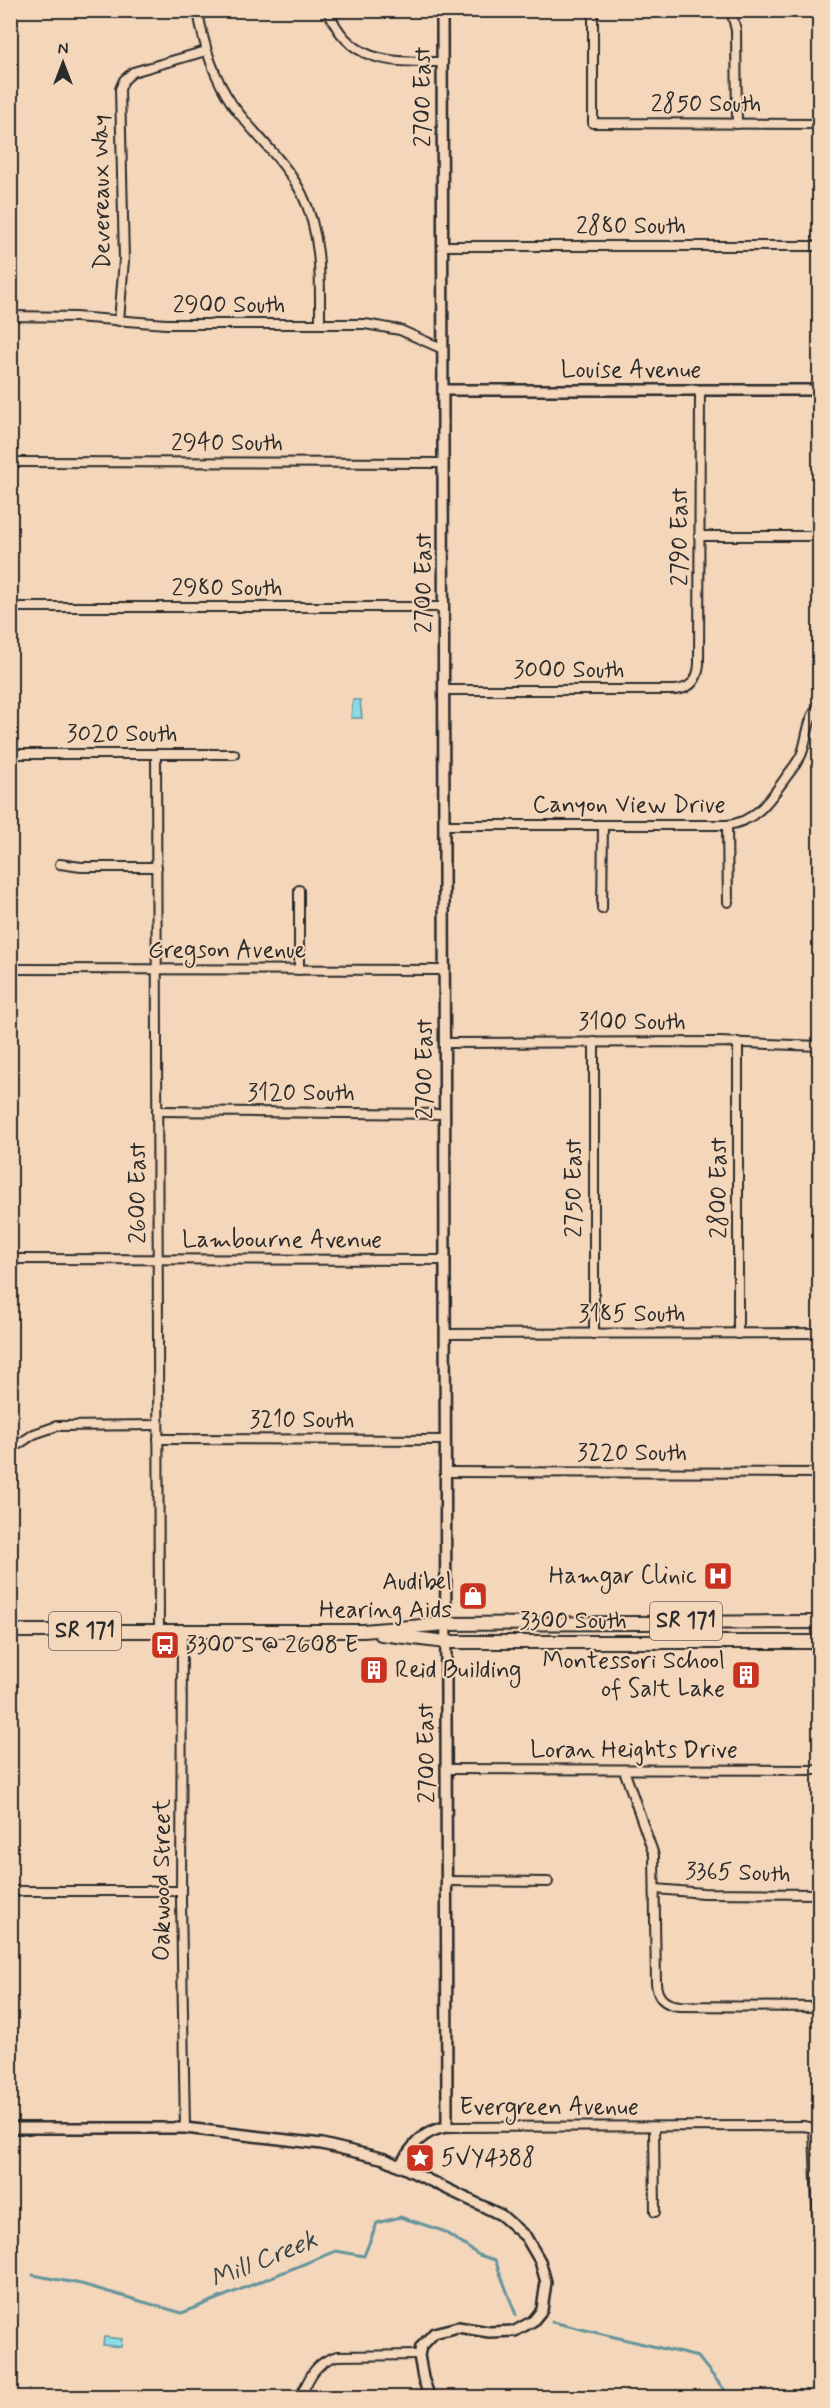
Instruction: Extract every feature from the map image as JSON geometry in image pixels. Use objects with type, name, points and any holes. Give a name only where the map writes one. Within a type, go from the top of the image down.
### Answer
[{"type":"main road","name":"3300 South","points":[[10,1631],[363,1631],[446,1624],[819,1622]]},
{"type":"main road","name":"3300 South","points":[[363,1631],[446,1642],[819,1642]]},
{"type":"street","points":[[198,10],[206,51],[225,93],[289,172],[308,209],[318,249],[320,324]]},
{"type":"street","points":[[328,10],[342,35],[364,53],[389,61],[442,62]]},
{"type":"street","name":"2700 East","points":[[442,10],[447,2127]]},
{"type":"street","name":"2850 South","points":[[593,10],[593,123],[819,124]]},
{"type":"street","points":[[733,15],[736,30],[737,124]]},
{"type":"street","name":"Devereaux Way","points":[[119,321],[124,260],[120,89],[124,80],[133,72],[206,51]]},
{"type":"street","name":"2880 South","points":[[443,246],[819,246]]},
{"type":"street","name":"2900 South","points":[[10,316],[75,317],[166,324],[365,324],[390,327],[443,349]]},
{"type":"street","name":"Louise Avenue","points":[[443,390],[819,390]]},
{"type":"street","name":"2790 East","points":[[693,683],[698,675],[699,664],[699,390]]},
{"type":"street","name":"2940 South","points":[[10,462],[443,463]]},
{"type":"street","points":[[699,536],[819,536]]},
{"type":"street","name":"2980 South","points":[[10,607],[444,608]]},
{"type":"street","name":"3000 South","points":[[444,690],[676,690],[685,689],[693,683]]},
{"type":"street","name":"Canyon View Drive","points":[[444,825],[727,825],[749,819],[768,802],[799,759],[812,716],[819,705]]},
{"type":"street","name":"3020 South","points":[[10,754],[234,754]]},
{"type":"street","name":"2600 East","points":[[156,754],[159,1631]]},
{"type":"street","points":[[602,909],[603,825]]},
{"type":"street","points":[[727,825],[728,902]]},
{"type":"street","points":[[60,864],[81,867],[157,867]]},
{"type":"street","points":[[299,890],[300,969]]},
{"type":"street","name":"Gregson Avenue","points":[[10,969],[444,970]]},
{"type":"street","name":"2750 East","points":[[594,1042],[594,1334]]},
{"type":"street","name":"3100 South","points":[[444,1043],[738,1042],[819,1046]]},
{"type":"street","name":"2800 East","points":[[738,1042],[738,1334]]},
{"type":"street","name":"3120 South","points":[[157,1112],[445,1114]]},
{"type":"street","name":"Lambourne Avenue","points":[[10,1259],[445,1260]]},
{"type":"street","name":"3185 South","points":[[445,1334],[819,1334]]},
{"type":"street","points":[[13,1448],[42,1430],[57,1426],[158,1425]]},
{"type":"street","name":"3210 South","points":[[158,1439],[445,1440]]},
{"type":"street","name":"3220 South","points":[[445,1472],[819,1473]]},
{"type":"street","name":"Oakwood Street","points":[[182,1631],[181,1891],[185,2128]]},
{"type":"street","name":"Loran Heights Drive","points":[[447,1769],[819,1770]]},
{"type":"street","points":[[624,1770],[652,1849],[656,1889],[656,1987],[661,1999],[667,2004],[680,2006],[819,2007]]},
{"type":"street","points":[[447,1881],[548,1882]]},
{"type":"street","name":"3365 South","points":[[656,1889],[703,1893],[819,1894]]},
{"type":"street","points":[[10,1891],[181,1891]]},
{"type":"street","name":"Evergreen Avenue","points":[[400,2165],[416,2142],[436,2128],[447,2127],[803,2126],[817,2129]]},
{"type":"street","points":[[654,2127],[655,2212]]},
{"type":"street","points":[[10,2128],[185,2128],[322,2144],[400,2165],[501,2215],[526,2237],[540,2261],[546,2282],[542,2310],[532,2321],[515,2331],[489,2332],[458,2327],[445,2328],[434,2333],[421,2347],[419,2355],[423,2378],[430,2397]]},
{"type":"street","points":[[817,2129],[819,2289]]},
{"type":"street","points":[[300,2397],[316,2367],[324,2360],[337,2356],[419,2355]]},
{"type":"water","points":[[353,700],[360,700],[362,718],[351,718]]},
{"type":"water","points":[[104,2337],[122,2339],[121,2347],[103,2345]]},
{"type":"waterway","name":"Mill Creek","points":[[33,2275],[81,2284],[182,2313],[336,2251],[364,2256],[377,2223],[400,2217],[443,2231],[479,2255],[495,2260],[516,2315]]},
{"type":"waterway","name":"Mill Creek","points":[[552,2322],[698,2357],[731,2398]]},
{"type":"place","name":"Hamgar Clinic","points":[[718,1576]]},
{"type":"place","name":"Audibel Hearing Aids","points":[[473,1596]]},
{"type":"place","name":"3300 S @ 2608 E","points":[[165,1645]]},
{"type":"place","name":"Reid Building","points":[[374,1670]]},
{"type":"place","name":"Montessori School of Salt Lake","points":[[746,1675]]},
{"type":"place","name":"5VY4388","points":[[420,2158]]}]
